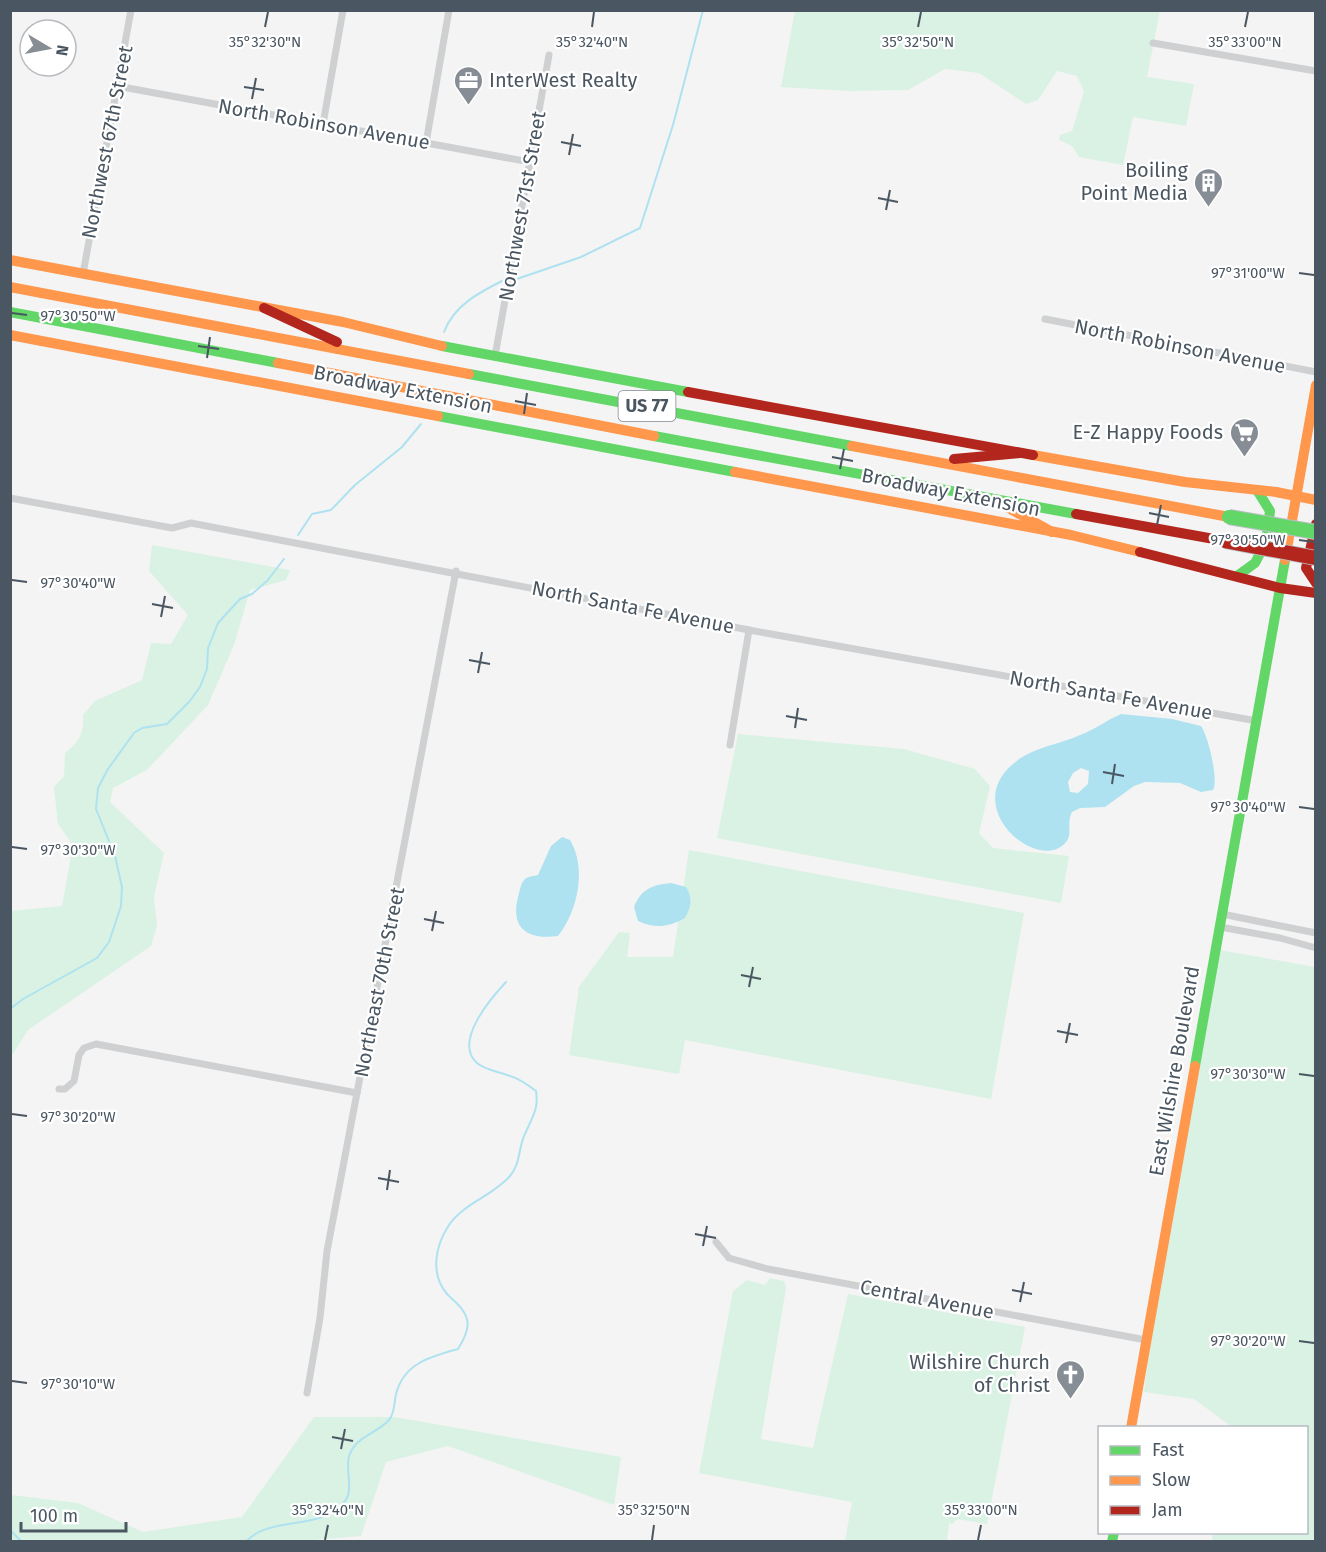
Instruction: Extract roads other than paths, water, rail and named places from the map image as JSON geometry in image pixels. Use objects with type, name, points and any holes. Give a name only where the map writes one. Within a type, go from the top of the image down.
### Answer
[{"type":"main road","points":[[10,260],[264,308],[495,356],[1020,453],[1185,482],[1257,490],[1316,500]]},
{"type":"main road","name":"Broadway Extension","points":[[10,287],[1316,532]]},
{"type":"main road","points":[[264,308],[355,351]]},
{"type":"main road","name":"Broadway Extension","points":[[10,312],[993,499],[1316,558]]},
{"type":"main road","name":"Broadway Extension","points":[[10,335],[1052,532],[1124,547],[1280,588],[1316,593]]},
{"type":"main road","name":"East Wilshire Boulevard","points":[[1131,1426],[1316,386]]},
{"type":"main road","points":[[939,461],[1020,453]]},
{"type":"main road","points":[[1237,576],[1253,567],[1263,556],[1270,511],[1257,490]]},
{"type":"main road","points":[[993,499],[1052,532]]},
{"type":"main road","points":[[1316,524],[1306,567],[1310,578],[1316,583]]},
{"type":"street","name":"Northwest 67th Street","points":[[83,274],[131,10]]},
{"type":"street","points":[[323,124],[343,10]]},
{"type":"street","points":[[426,143],[449,10]]},
{"type":"street","points":[[1153,43],[1316,71]]},
{"type":"street","name":"Northwest 71st Street","points":[[495,356],[549,55]]},
{"type":"street","name":"North Robinson Avenue","points":[[117,86],[530,162]]},
{"type":"street","name":"North Robinson Avenue","points":[[1045,320],[1316,372]]},
{"type":"street","name":"North Santa Fe Avenue","points":[[10,498],[172,528],[190,523],[456,572],[749,630],[1257,721]]},
{"type":"street","name":"Northeast 70th Street","points":[[307,1393],[320,1318],[327,1251],[456,572]]},
{"type":"street","points":[[730,745],[749,630]]},
{"type":"street","points":[[1221,920],[1316,933]]},
{"type":"street","points":[[1221,920],[1316,948]]},
{"type":"street","points":[[59,1089],[71,1086],[84,1048],[96,1044],[357,1093]]},
{"type":"street","name":"Central Avenue","points":[[716,1242],[727,1257],[759,1267],[1146,1340]]},
{"type":"water","points":[[1121,714],[1172,719],[1201,726],[1212,758],[1215,777],[1213,790],[1201,792],[1180,783],[1145,782],[1134,786],[1105,807],[1080,808],[1072,812],[1068,839],[1054,850],[1039,850],[1023,843],[1009,832],[999,817],[995,799],[999,781],[1013,764],[1028,754],[1085,733]],"holes":[[[1081,768],[1089,771],[1088,784],[1078,793],[1070,792],[1068,782],[1073,773]]]},
{"type":"water","points":[[562,837],[570,840],[578,863],[578,889],[575,902],[558,936],[530,934],[519,924],[517,917],[516,908],[521,885],[527,878],[538,875],[551,846]]},
{"type":"water","points":[[671,883],[686,887],[690,895],[689,910],[685,918],[662,926],[638,921],[634,907],[640,896],[648,889]]},
{"type":"waterway","points":[[514,280],[581,257],[640,228],[673,125],[703,10]]},
{"type":"waterway","points":[[444,332],[454,314],[469,300],[504,280]]},
{"type":"waterway","points":[[298,535],[312,514],[331,510],[355,485],[402,447],[421,424]]},
{"type":"waterway","points":[[10,1009],[23,999],[97,958],[109,942],[121,906],[122,887],[115,856],[96,809],[98,788],[108,769],[134,733],[142,728],[167,724],[189,702],[200,687],[207,669],[208,648],[218,623],[240,599],[252,594],[267,581],[284,559]]},
{"type":"waterway","points":[[246,1542],[256,1534],[268,1529],[323,1517],[335,1511],[348,1496],[348,1461],[352,1449],[389,1420],[396,1394],[405,1375],[428,1359],[458,1349],[464,1339],[468,1327],[466,1315],[447,1294],[438,1278],[436,1260],[440,1242],[455,1217],[503,1183],[514,1171],[537,1103],[536,1091],[533,1088],[515,1078],[487,1069],[477,1063],[471,1054],[469,1044],[477,1021],[506,982]]},
{"type":"waterway","points":[[10,1530],[22,1542]]},
{"type":"waterway","points":[[72,1542],[85,1542]]},
{"type":"place","name":"InterWest Realty","points":[[468,106]]},
{"type":"place","name":"Boiling Point Media","points":[[1209,208]]},
{"type":"place","name":"E-Z Happy Foods","points":[[1244,458]]},
{"type":"place","name":"Wilshire Church of Christ","points":[[1071,1400]]}]
